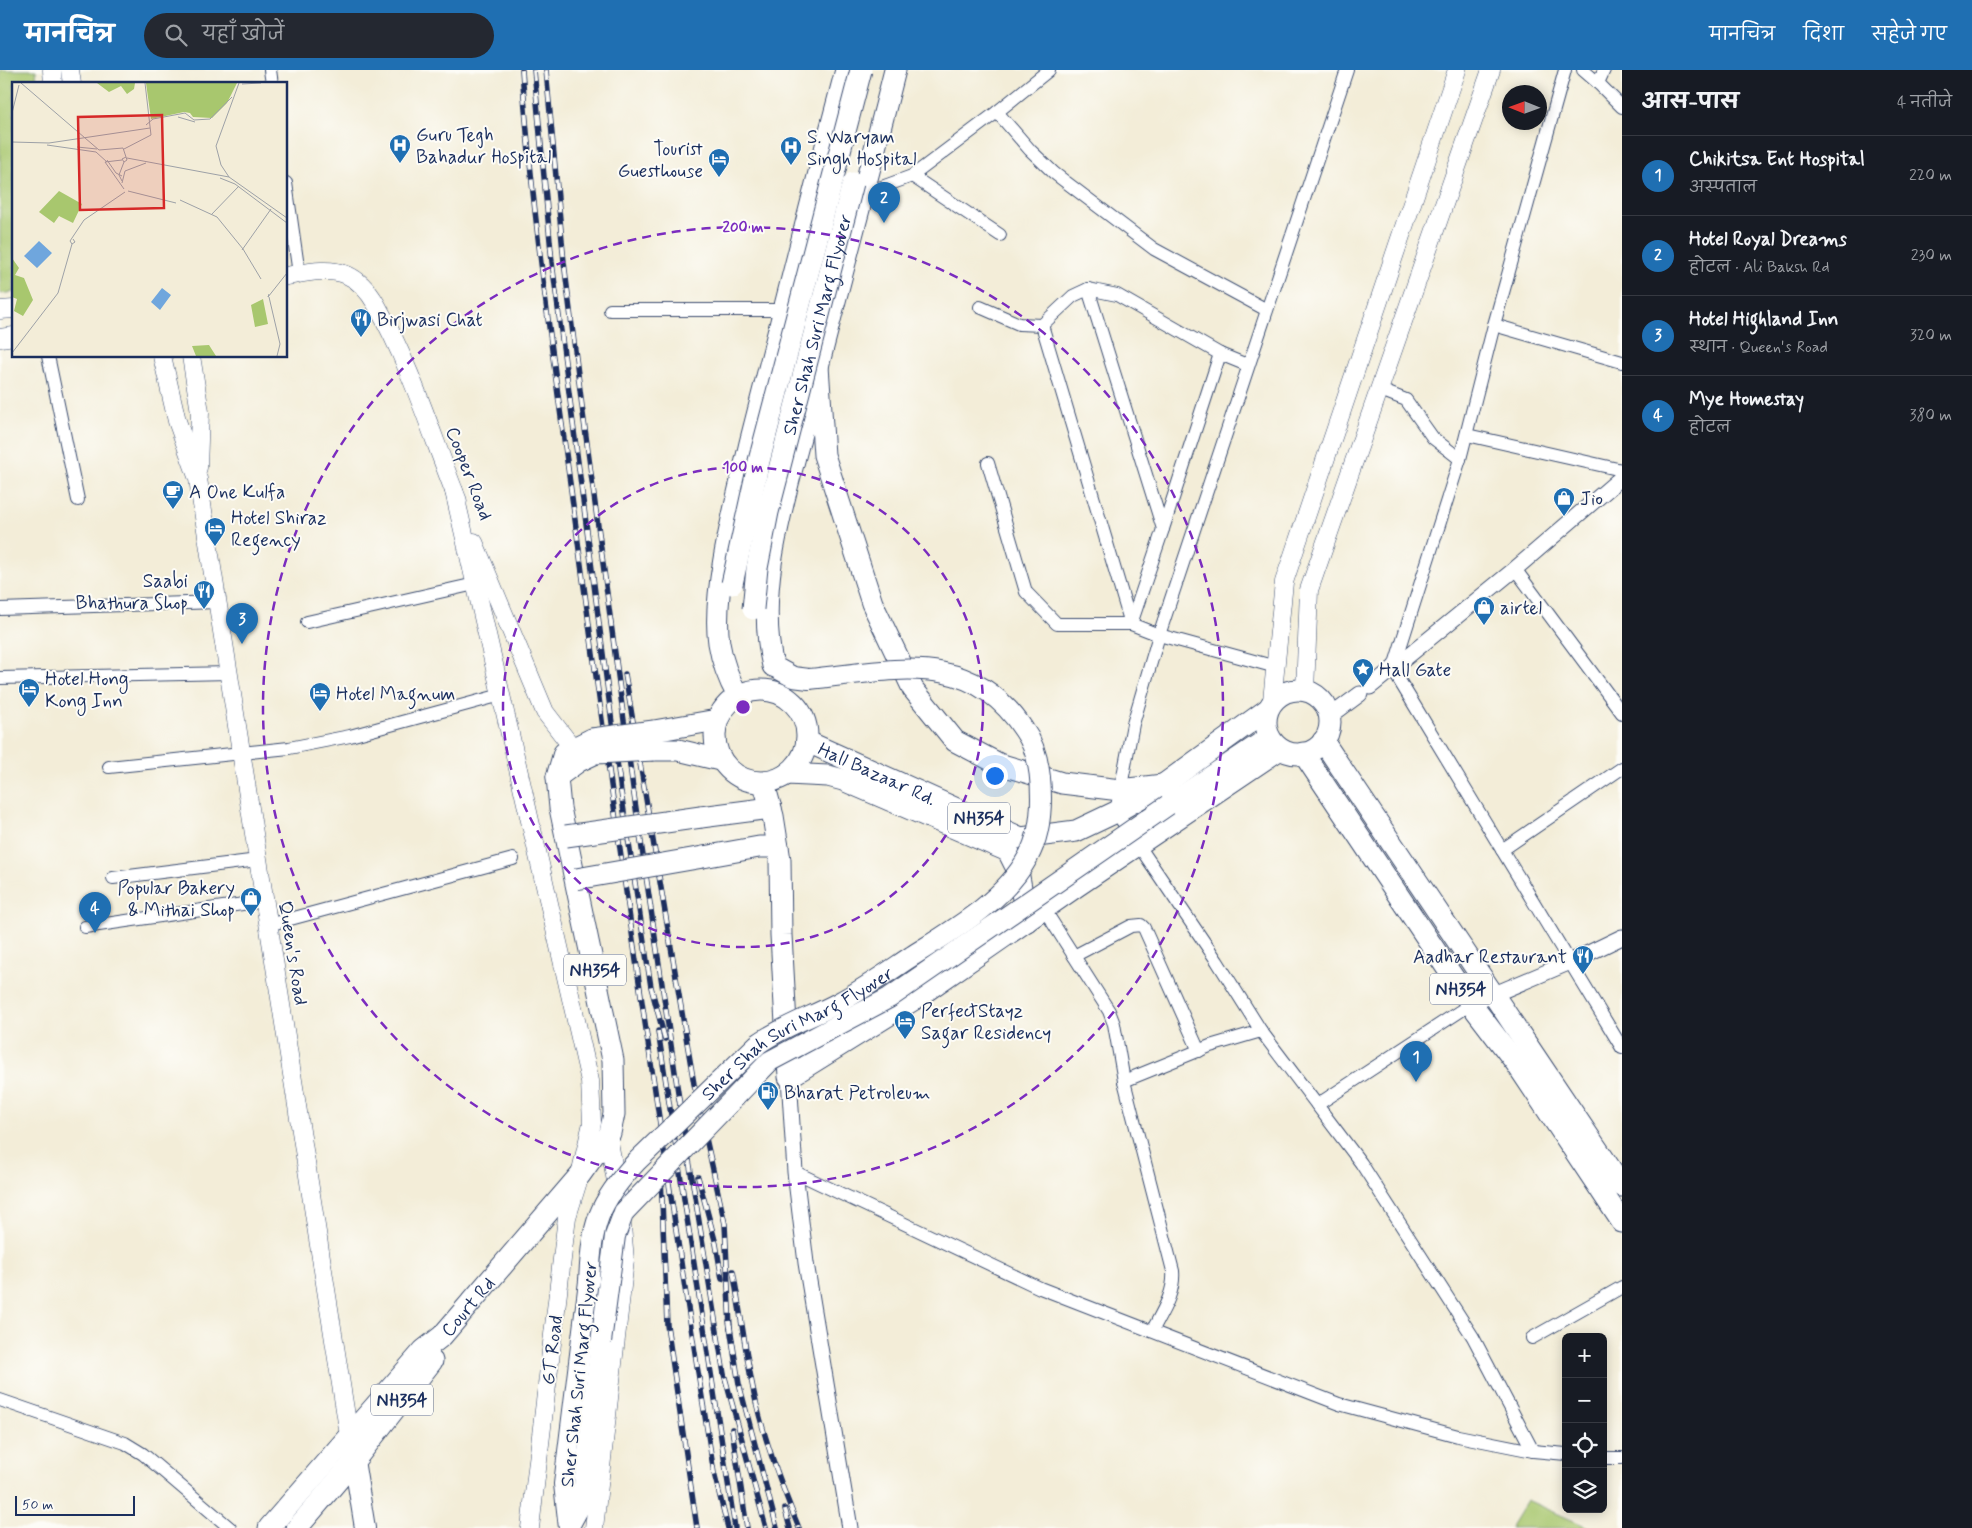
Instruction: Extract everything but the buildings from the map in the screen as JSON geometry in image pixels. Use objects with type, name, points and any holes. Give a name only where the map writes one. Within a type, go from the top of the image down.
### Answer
[{"type":"highway","points":[[738,696],[731,683],[719,643],[725,562],[744,471],[783,310],[846,70]]},
{"type":"highway","name":"Sher Shah Suri Marg Flyover","points":[[723,659],[732,584],[760,461],[861,70]]},
{"type":"highway","name":"Sher Shah Suri Marg Flyover","points":[[773,666],[764,656],[755,637],[752,624],[757,568],[768,512],[881,70]]},
{"type":"highway","points":[[773,666],[767,634],[772,561],[818,366],[895,70]]},
{"type":"highway","points":[[818,366],[824,455],[872,603],[913,688],[955,741],[999,764],[1062,783],[1165,795]]},
{"type":"highway","points":[[762,690],[782,694],[790,699],[800,711],[807,726],[808,742],[804,756],[795,769],[764,784],[743,780],[729,771],[720,760],[714,733],[718,720],[728,703],[738,696],[762,690]]},
{"type":"highway","points":[[1270,705],[1266,718],[1275,743],[1292,753],[1303,753],[1318,747],[1327,734],[1329,717],[1321,700],[1305,691]]},
{"type":"highway","name":"NH354","points":[[1116,812],[1165,795],[1270,705],[1288,692],[1305,691]]},
{"type":"highway","points":[[572,748],[654,740],[718,720]]},
{"type":"highway","points":[[654,740],[678,750],[720,760]]},
{"type":"highway","name":"NH354","points":[[1323,741],[1622,1186]]},
{"type":"highway","name":"Hall Bazaar Rd.","points":[[808,742],[1021,838],[1076,831],[1116,812]]},
{"type":"highway","points":[[764,784],[771,808],[778,847],[789,1077],[913,1000],[1138,846],[1275,743]]},
{"type":"highway","points":[[557,777],[579,761],[594,746]]},
{"type":"highway","name":"NH354","points":[[572,748],[561,758],[557,777],[560,808],[613,1060],[614,1114],[609,1134],[580,1175]]},
{"type":"highway","name":"NH354","points":[[1303,753],[1471,1004],[1516,1063],[1622,1222]]},
{"type":"highway","name":"Hall Bazaar Rd.","points":[[787,774],[828,776],[914,809],[1008,851],[1018,871],[1027,921]]},
{"type":"highway","points":[[566,836],[771,808]]},
{"type":"highway","points":[[576,878],[759,847],[778,847]]},
{"type":"highway","name":"Court Rd","points":[[350,1434],[424,1350],[442,1336],[580,1175]]},
{"type":"highway","name":"NH354","points":[[297,1528],[355,1460],[433,1359],[442,1336]]},
{"type":"highway","name":"NH354","points":[[269,1528],[350,1434]]},
{"type":"main road","points":[[1270,705],[1276,667],[1284,582],[1457,70]]},
{"type":"main road","points":[[1305,691],[1309,590],[1491,70]]},
{"type":"main road","name":"Cooper Road","points":[[293,275],[325,271],[346,274],[361,284],[375,303],[412,381],[454,491],[545,712],[572,748]]},
{"type":"main road","name":"Queen's Road","points":[[162,358],[177,421],[198,479],[350,1434]]},
{"type":"main road","name":"Queen's Road","points":[[191,358],[200,412],[198,479]]},
{"type":"main road","name":"GT Road","points":[[454,491],[590,1081],[592,1123],[580,1175],[566,1217],[530,1528]]},
{"type":"main road","name":"Sher Shah Suri Marg Flyover","points":[[569,1527],[564,1484],[589,1280],[591,1242],[601,1208],[620,1179],[758,1044],[773,1034],[838,1003],[874,981],[942,937],[990,900],[1013,878],[1028,857],[1036,837],[1041,814],[1041,784],[1036,755],[1026,731],[1010,710],[988,691],[964,678],[920,668],[809,679],[793,677],[773,666]]},
{"type":"main road","name":"Sher Shah Suri Marg Flyover","points":[[569,1527],[582,1502],[615,1236],[624,1212],[770,1061],[889,998],[1165,795],[1275,743]]},
{"type":"main road","points":[[594,1528],[625,1260],[620,1204],[609,1134]]},
{"type":"main road","points":[[350,1434],[365,1528]]},
{"type":"street","points":[[809,208],[864,194],[912,176],[998,112],[1049,70]]},
{"type":"street","points":[[1347,70],[1265,309],[1158,635],[1133,724],[1116,812],[1218,960],[1261,1031],[1361,1163],[1473,1337],[1533,1451]]},
{"type":"street","points":[[1565,70],[1494,325],[1460,459],[1393,670],[1568,963],[1622,1048]]},
{"type":"street","points":[[1583,70],[1622,107]]},
{"type":"street","points":[[1598,83],[1604,70]]},
{"type":"street","points":[[998,112],[1030,150],[1054,173],[1124,228],[1154,249],[1265,309]]},
{"type":"street","points":[[912,176],[1000,235]]},
{"type":"street","points":[[288,209],[293,275]]},
{"type":"street","points":[[980,307],[1019,324],[1042,325],[1073,296],[1088,289],[1117,295],[1220,354],[1247,365]]},
{"type":"street","points":[[1088,289],[1163,529]]},
{"type":"street","points":[[610,310],[783,310]]},
{"type":"street","points":[[1042,325],[1130,624]]},
{"type":"street","points":[[1494,325],[1622,362]]},
{"type":"street","points":[[1130,624],[1220,354]]},
{"type":"street","points":[[48,358],[78,500]]},
{"type":"street","points":[[1378,389],[1406,400],[1433,438],[1460,459]]},
{"type":"street","points":[[1467,434],[1622,470]]},
{"type":"street","points":[[988,463],[1026,592],[1057,624],[1130,624],[1158,635],[1276,667]]},
{"type":"street","points":[[1329,717],[1393,670],[1622,477]]},
{"type":"street","points":[[1515,569],[1622,713]]},
{"type":"street","points":[[307,622],[476,584]]},
{"type":"street","points":[[0,609],[218,602]]},
{"type":"street","points":[[0,678],[230,673]]},
{"type":"street","points":[[108,767],[242,754],[350,736],[501,694]]},
{"type":"street","points":[[1502,850],[1622,768]]},
{"type":"street","points":[[113,878],[258,860]]},
{"type":"street","points":[[268,925],[514,860]]},
{"type":"street","points":[[85,927],[264,901]]},
{"type":"street","points":[[1044,909],[1112,1018],[1124,1081],[1173,1271],[1172,1288],[1168,1300],[1152,1331]]},
{"type":"street","points":[[1074,956],[1131,926],[1141,925],[1199,1051]]},
{"type":"street","points":[[1317,1105],[1471,1004],[1568,963],[1622,937]]},
{"type":"street","points":[[1124,1081],[1233,1038],[1261,1031]]},
{"type":"street","points":[[789,1077],[795,1172],[806,1263],[850,1528]]},
{"type":"street","points":[[795,1172],[1040,1288],[1340,1404],[1458,1436],[1533,1451],[1562,1454]]},
{"type":"street","points":[[1532,1338],[1622,1287]]},
{"type":"street","points":[[0,1400],[125,1443],[142,1454],[230,1528]]},
{"type":"street","points":[[1607,1458],[1622,1458]]},
{"type":"green space","points":[[0,70],[36,70],[37,82],[12,82],[12,292],[0,294]]},
{"type":"green space","points":[[1527,1500],[1590,1528],[1510,1528]]},
{"type":"railway","points":[[522,70],[533,196],[548,321],[613,798],[696,1360],[714,1473],[728,1528]]},
{"type":"railway","points":[[534,70],[552,262],[621,792],[651,987],[665,1039]]},
{"type":"railway","points":[[546,70],[564,262],[582,406],[633,788],[679,1099],[724,1374],[766,1528]]},
{"type":"railway","points":[[625,674],[694,1084],[725,1224],[730,1328]]},
{"type":"railway","points":[[658,1031],[735,1528]]},
{"type":"railway","points":[[661,1175],[667,1325],[697,1528]]},
{"type":"railway","points":[[698,1177],[716,1244],[722,1279]]},
{"type":"railway","points":[[733,1271],[749,1369],[760,1418],[775,1466],[799,1528]]},
{"type":"railway","points":[[729,1321],[739,1384],[777,1528]]},
{"type":"railway","points":[[732,1429],[747,1528]]},
{"type":"railway","points":[[785,1509],[790,1528]]},
{"type":"place","name":"Guru Tegh Bahadur Hospital","points":[[400,164]]},
{"type":"place","name":"S. Waryam Singh Hospital","points":[[791,166]]},
{"type":"place","name":"Tourist Guesthouse","points":[[719,178]]},
{"type":"place","name":"Hotel Royal Dreams","points":[[884,223]]},
{"type":"place","name":"Birjwasi Chat","points":[[361,338]]},
{"type":"place","name":"A One Kulfa","points":[[173,510]]},
{"type":"place","name":"Jio","points":[[1564,517]]},
{"type":"place","name":"Hotel Shiraz Regency","points":[[215,547]]},
{"type":"place","name":"Saabi Bhathura Shop","points":[[204,610]]},
{"type":"place","name":"airtel","points":[[1484,626]]},
{"type":"place","name":"Hotel Highland Inn","points":[[242,644]]},
{"type":"place","name":"Hall Gate","points":[[1363,688]]},
{"type":"place","name":"Hotel Hong Kong Inn","points":[[29,708]]},
{"type":"place","name":"Hotel Magnum","points":[[320,712]]},
{"type":"place","name":"Popular Bakery & Mithai Shop","points":[[251,917]]},
{"type":"place","name":"Mye Homestay","points":[[95,933]]},
{"type":"place","name":"Aadhar Restaurant","points":[[1583,975]]},
{"type":"place","name":"PerfectStayz Sagar Residency","points":[[905,1040]]},
{"type":"place","name":"Chikitsa Ent Hospital","points":[[1416,1082]]},
{"type":"place","name":"Bharat Petroleum","points":[[768,1111]]}]
